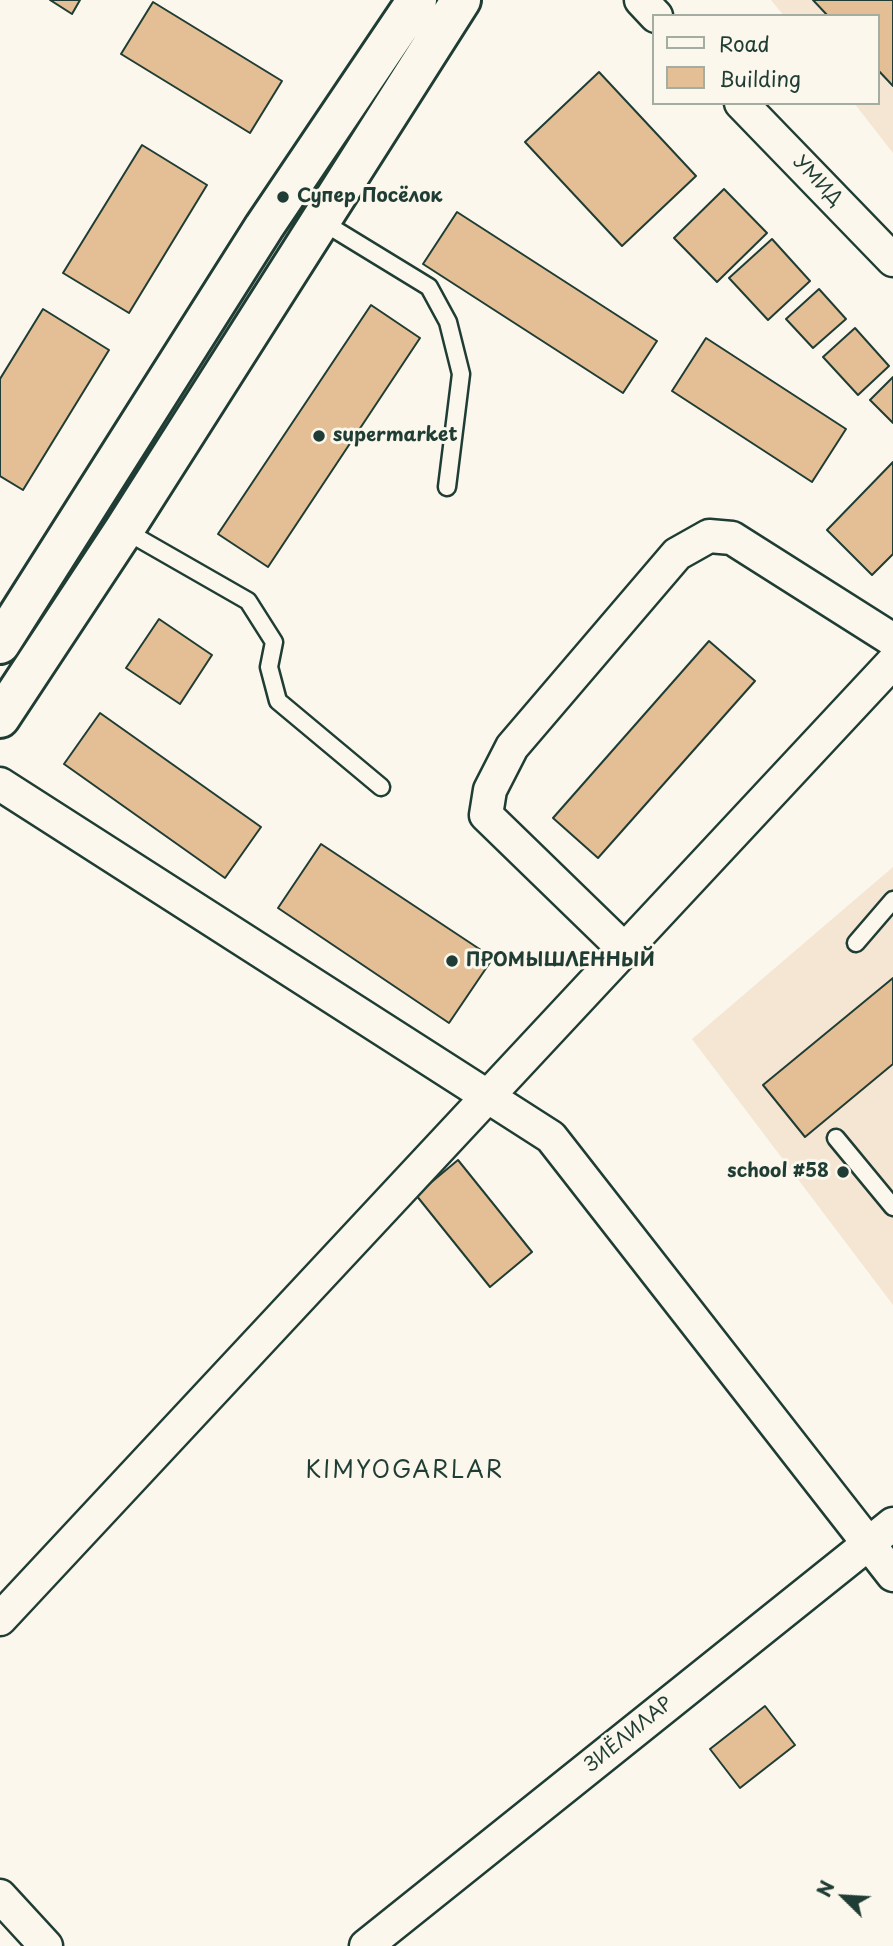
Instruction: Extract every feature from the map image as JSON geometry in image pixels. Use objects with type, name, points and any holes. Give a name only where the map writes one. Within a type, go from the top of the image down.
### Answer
[{"type":"street","points":[[0,644],[264,227],[417,0]]},
{"type":"street","points":[[0,718],[124,530],[461,0]]},
{"type":"street","points":[[641,0],[654,14]]},
{"type":"street","name":"УМИД","points":[[743,105],[893,260]]},
{"type":"street","points":[[625,950],[486,815],[490,790],[512,747],[677,554],[709,536],[732,538],[893,640]]},
{"type":"street","points":[[0,1619],[893,662]]},
{"type":"street","points":[[0,784],[551,1136],[893,1575]]},
{"type":"street","name":"ЗИЁЛИЛАР","points":[[366,1946],[893,1524]]},
{"type":"street","points":[[0,1896],[46,1946]]},
{"type":"lane","points":[[321,221],[429,287],[448,322],[461,373],[447,487]]},
{"type":"lane","points":[[124,530],[248,601],[274,642],[269,667],[278,701],[381,787]]},
{"type":"lane","points":[[856,943],[893,900]]},
{"type":"lane","points":[[836,1138],[893,1207]]},
{"type":"shaded area","points":[[771,0],[893,0],[893,153],[856,105],[879,105],[879,14],[782,14]]},
{"type":"shaded area","name":"school #58","points":[[893,867],[893,1305],[692,1039]]},
{"type":"building","points":[[50,0],[80,0],[72,14]]},
{"type":"building","points":[[813,0],[893,0],[893,86],[879,71],[879,14],[826,14]]},
{"type":"building","points":[[153,2],[282,81],[250,133],[121,54]]},
{"type":"building","points":[[599,72],[696,176],[622,246],[525,142]]},
{"type":"building","points":[[142,145],[207,185],[129,313],[63,273]]},
{"type":"building","points":[[724,189],[767,233],[717,282],[674,238]]},
{"type":"building","points":[[457,212],[657,341],[623,393],[423,264]]},
{"type":"building","points":[[772,239],[810,281],[768,320],[729,278]]},
{"type":"building","points":[[819,289],[846,319],[813,348],[786,319]]},
{"type":"building","name":"supermarket","points":[[371,305],[420,338],[268,567],[218,534]]},
{"type":"building","points":[[43,309],[109,350],[23,490],[0,476],[0,379]]},
{"type":"building","points":[[855,328],[889,366],[858,395],[823,357]]},
{"type":"building","points":[[706,338],[846,429],[812,482],[672,391]]},
{"type":"building","points":[[893,377],[893,423],[870,400]]},
{"type":"building","points":[[893,462],[893,554],[872,575],[827,530]]},
{"type":"building","points":[[159,619],[212,655],[180,704],[126,668]]},
{"type":"building","points":[[709,641],[755,681],[598,858],[553,818]]},
{"type":"building","points":[[100,713],[261,827],[225,878],[64,764]]},
{"type":"building","points":[[321,844],[493,958],[449,1023],[278,908]]},
{"type":"building","points":[[893,978],[893,1064],[805,1137],[763,1085]]},
{"type":"building","points":[[458,1160],[532,1252],[490,1287],[416,1195]]},
{"type":"building","points":[[765,1706],[795,1745],[740,1788],[710,1749]]},
{"type":"place","name":"Супер Посёлок","points":[[283,197]]},
{"type":"place","name":"supermarket","points":[[319,436]]},
{"type":"place","name":"ПРОМЫШЛЕННЫЙ","points":[[452,961]]},
{"type":"place","name":"school #58","points":[[843,1172]]},
{"type":"district","name":"KIMYOGARLAR","points":[[405,1472]]}]
